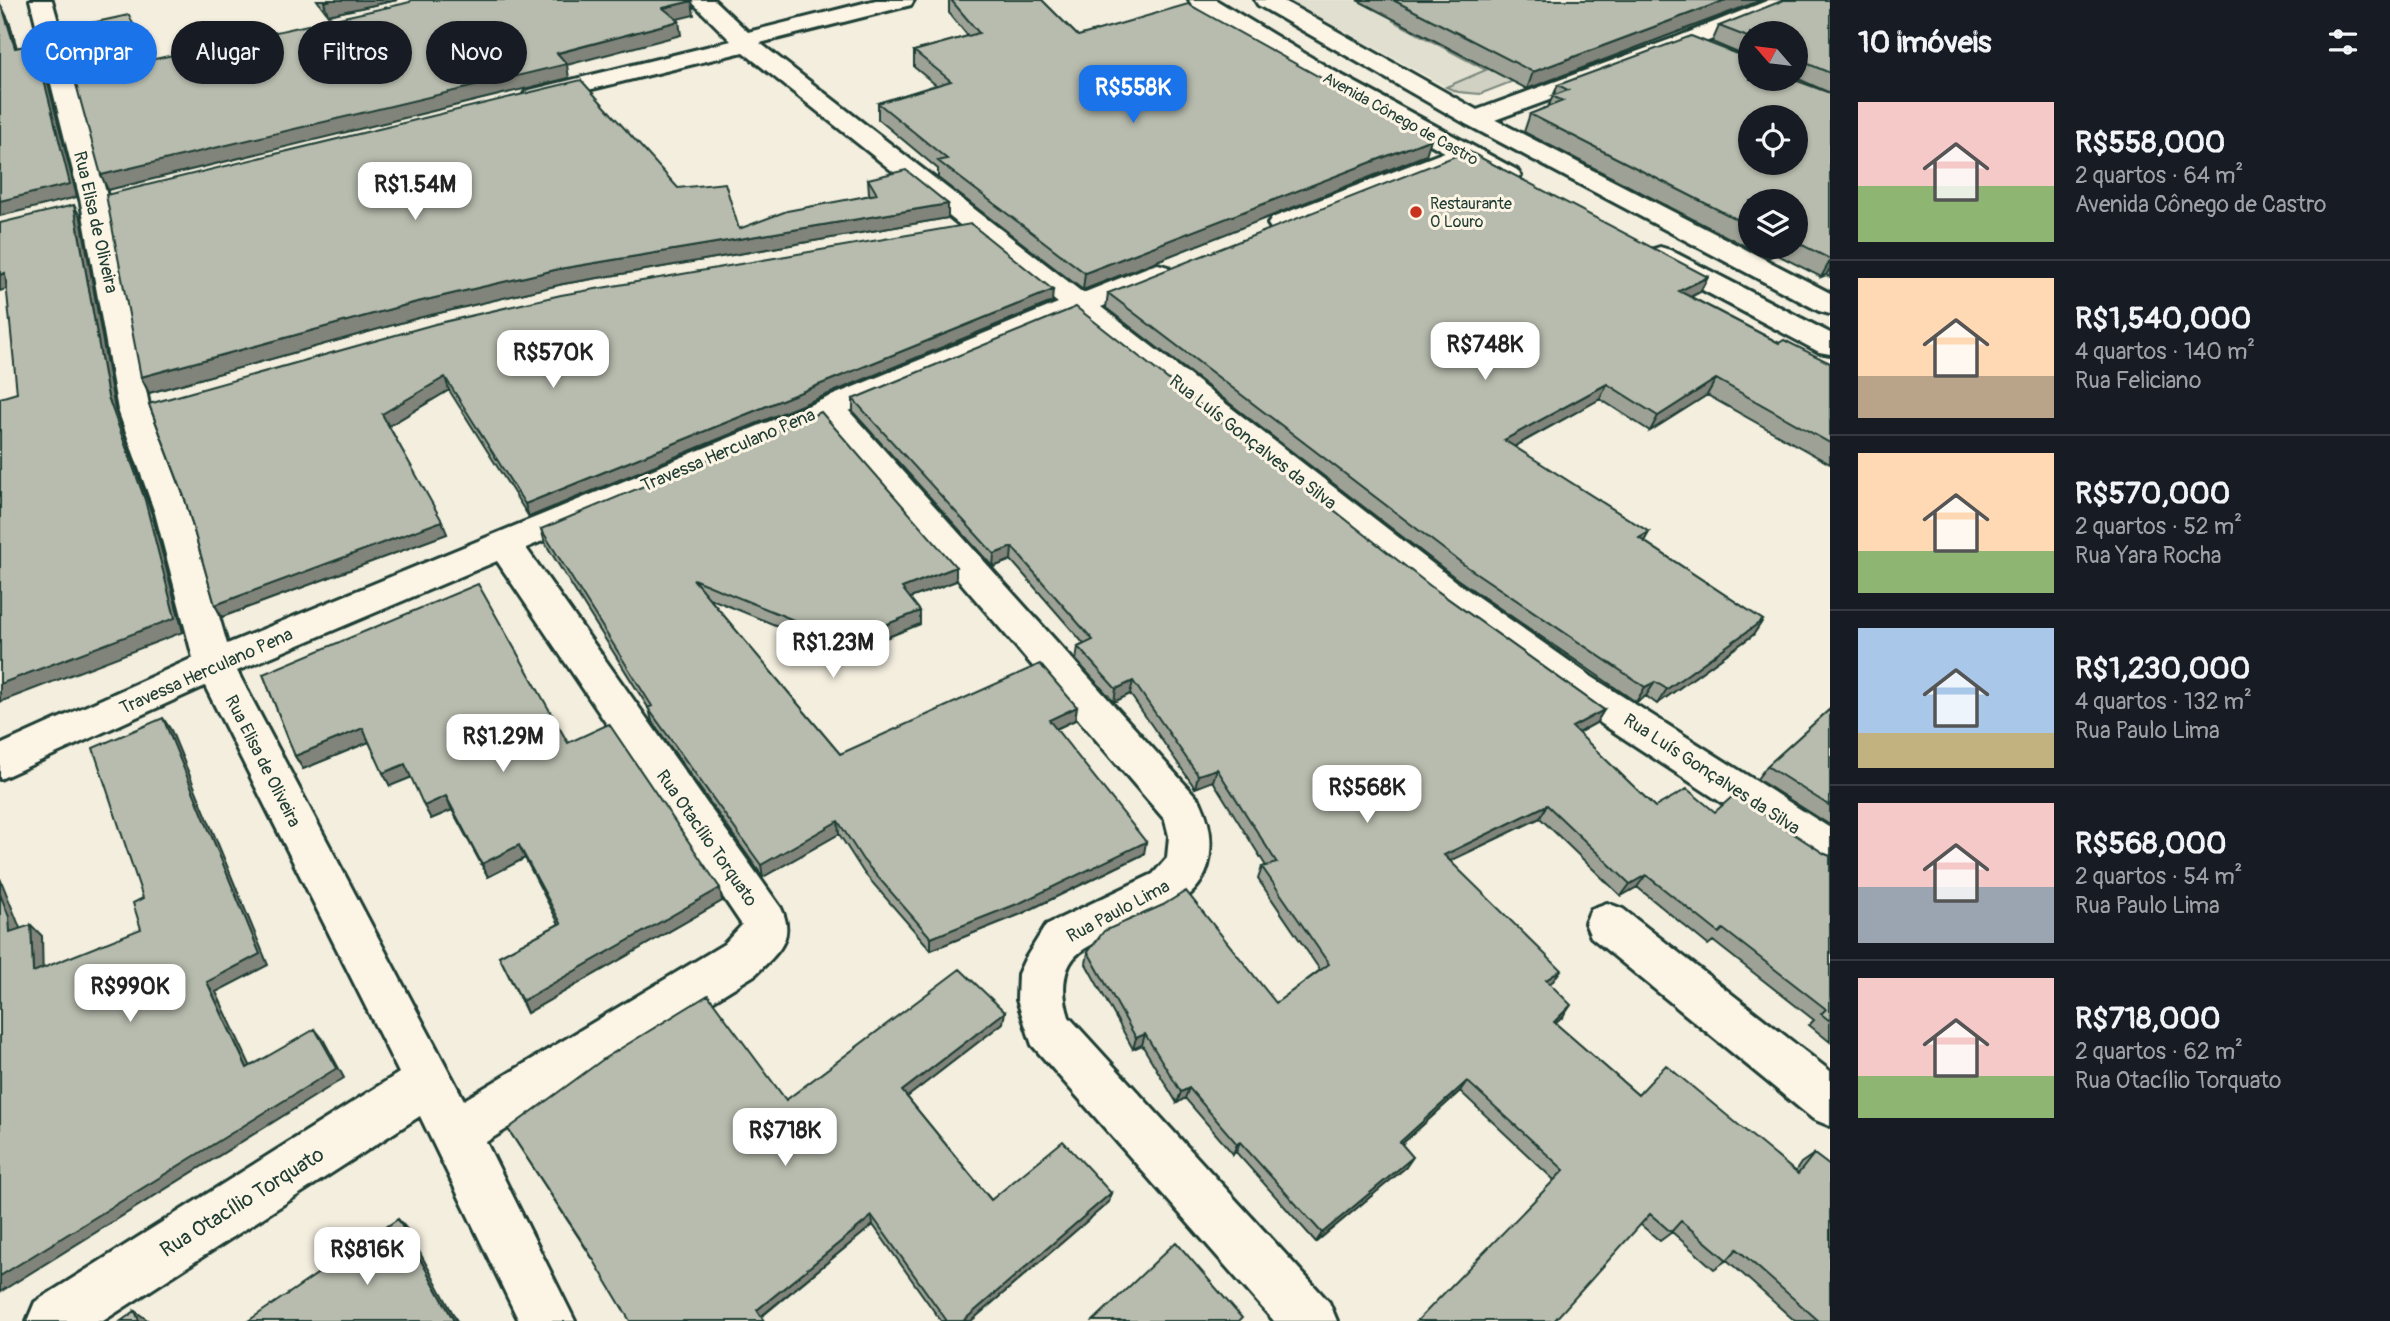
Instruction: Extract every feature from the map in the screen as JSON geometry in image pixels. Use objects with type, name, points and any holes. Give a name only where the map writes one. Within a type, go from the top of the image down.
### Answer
[{"type":"street","name":"Rua Elisa de Oliveira","points":[[41,0],[76,82],[95,203],[148,406],[172,513],[214,665],[455,1133],[548,1321]]},
{"type":"street","name":"Rua Luís Gonçalves da Silva","points":[[701,0],[745,42],[1453,598],[1577,688],[1830,850]]},
{"type":"street","points":[[516,100],[903,0]]},
{"type":"street","name":"Avenida Cônego de Castro","points":[[1200,0],[1283,51],[1536,191]]},
{"type":"street","name":"Avenida Cônego de Castro","points":[[1265,0],[1475,119],[1830,305]]},
{"type":"street","points":[[1475,119],[1685,42],[1788,0]]},
{"type":"street","points":[[1685,42],[1717,56]]},
{"type":"street","points":[[1258,234],[1463,153]]},
{"type":"street","points":[[936,232],[976,225]]},
{"type":"street","points":[[1634,242],[1830,345]]},
{"type":"street","name":"Travessa Herculano Pena","points":[[0,763],[214,665],[828,408],[1181,264]]},
{"type":"street","name":"Rua Paulo Lima","points":[[828,408],[1185,813],[1190,836],[1188,865],[1169,887],[1062,939],[1041,974],[1040,1000],[1049,1029],[1310,1321]]},
{"type":"street","name":"Rua Otacílio Torquato","points":[[455,1133],[740,959],[763,937],[765,922],[504,544]]},
{"type":"street","points":[[1606,923],[1830,1102]]},
{"type":"street","name":"Rua Otacílio Torquato","points":[[54,1321],[429,1082]]},
{"type":"shaded area","points":[[1288,0],[1665,0],[1480,94],[1458,92],[1446,87]]},
{"type":"shaded area","points":[[1691,12],[1480,94],[1458,92],[1446,87],[1486,70],[1392,20],[1489,69]]},
{"type":"building","points":[[951,0],[1042,0],[1078,36],[1188,4],[1431,139],[1085,273],[938,161],[947,159],[878,103],[951,81],[914,51],[979,33]]},
{"type":"building","points":[[1393,0],[1726,0],[1533,72]]},
{"type":"building","points":[[1784,0],[1830,0],[1830,73],[1808,64],[1808,21],[1738,21],[1738,33],[1719,26]]},
{"type":"building","points":[[692,1],[663,8],[679,21],[557,53],[567,64],[527,74],[527,21],[426,21],[426,84],[483,84],[101,175],[76,84],[157,84],[157,59],[171,55],[171,84],[284,84],[284,30],[298,27],[298,84],[412,84],[412,21],[326,21],[410,2]]},
{"type":"building","points":[[0,4],[15,48],[21,47],[21,84],[45,84],[70,184],[0,201]]},
{"type":"building","points":[[129,15],[132,21],[101,21]]},
{"type":"building","points":[[1691,36],[1738,54],[1738,91],[1808,91],[1808,85],[1830,93],[1830,259],[1808,248],[1808,189],[1738,189],[1738,220],[1530,114],[1563,101],[1552,96],[1568,90],[1558,85]]},
{"type":"building","points":[[581,80],[678,188],[725,183],[739,229],[787,211],[877,194],[868,179],[906,170],[948,204],[559,269],[413,303],[141,377],[106,195]]},
{"type":"building","points":[[1468,151],[1708,277],[1679,291],[1779,343],[1784,340],[1830,363],[1830,443],[1716,379],[1658,416],[1607,384],[1504,440],[1649,532],[1639,538],[1763,620],[1667,689],[1655,682],[1645,687],[1463,564],[1108,293]]},
{"type":"building","points":[[74,205],[108,397],[145,500],[175,618],[0,684],[0,398],[17,393],[5,273],[0,275],[0,223]]},
{"type":"building","points":[[971,224],[1053,290],[525,504],[445,377],[382,414],[442,521],[215,605],[185,499],[149,404],[435,324],[561,295]]},
{"type":"building","points":[[1076,307],[1433,588],[1604,710],[1572,727],[1655,807],[1687,789],[1715,812],[1734,795],[1830,856],[1830,1021],[1821,1014],[1826,1009],[1723,929],[1719,933],[1646,875],[1630,884],[1547,805],[1444,855],[1561,970],[1546,980],[1571,1005],[1554,1022],[1638,1095],[1666,1065],[1798,1174],[1814,1154],[1830,1166],[1830,1321],[1819,1321],[1737,1249],[1727,1260],[1681,1221],[1671,1232],[1650,1214],[1554,1321],[1417,1321],[1564,1170],[1467,1081],[1400,1142],[1413,1157],[1322,1233],[1240,1142],[1237,1144],[1189,1088],[1181,1092],[1145,1034],[1136,1038],[1088,952],[1104,931],[1163,905],[1186,891],[1276,1003],[1329,964],[1262,867],[1277,863],[1217,769],[1198,775],[1133,681],[1116,689],[1078,647],[1093,640],[1012,547],[994,554],[853,399]]},
{"type":"building","points":[[821,412],[956,567],[902,588],[920,611],[845,641],[693,579],[840,754],[1040,664],[1077,707],[1049,720],[1146,842],[1022,902],[931,938],[863,860],[838,821],[761,865],[648,708],[652,706],[541,529]]},
{"type":"building","points":[[478,584],[568,743],[609,724],[720,888],[522,1001],[499,956],[561,923],[519,845],[482,864],[446,796],[424,806],[405,764],[383,773],[363,728],[295,756],[263,674]]},
{"type":"building","points":[[1830,709],[1830,806],[1767,766]]},
{"type":"building","points":[[163,718],[260,954],[207,982],[247,1068],[315,1029],[337,1068],[0,1276],[0,894],[9,917],[10,932],[31,925],[33,972],[141,929],[133,903],[143,898],[93,748]]},
{"type":"building","points":[[960,969],[1005,1012],[902,1091],[991,1200],[1063,1141],[1111,1193],[963,1321],[947,1321],[872,1216],[757,1310],[764,1321],[630,1321],[587,1249],[508,1129],[605,1058],[708,995],[786,1100]]},
{"type":"building","points":[[398,1219],[454,1321],[248,1321]]},
{"type":"building","points":[[1176,1242],[1242,1318],[1239,1321],[1093,1321]]},
{"type":"building","points":[[135,1311],[139,1321],[121,1321]]},
{"type":"place","name":"Restaurante O Louro","points":[[1416,212]]}]
